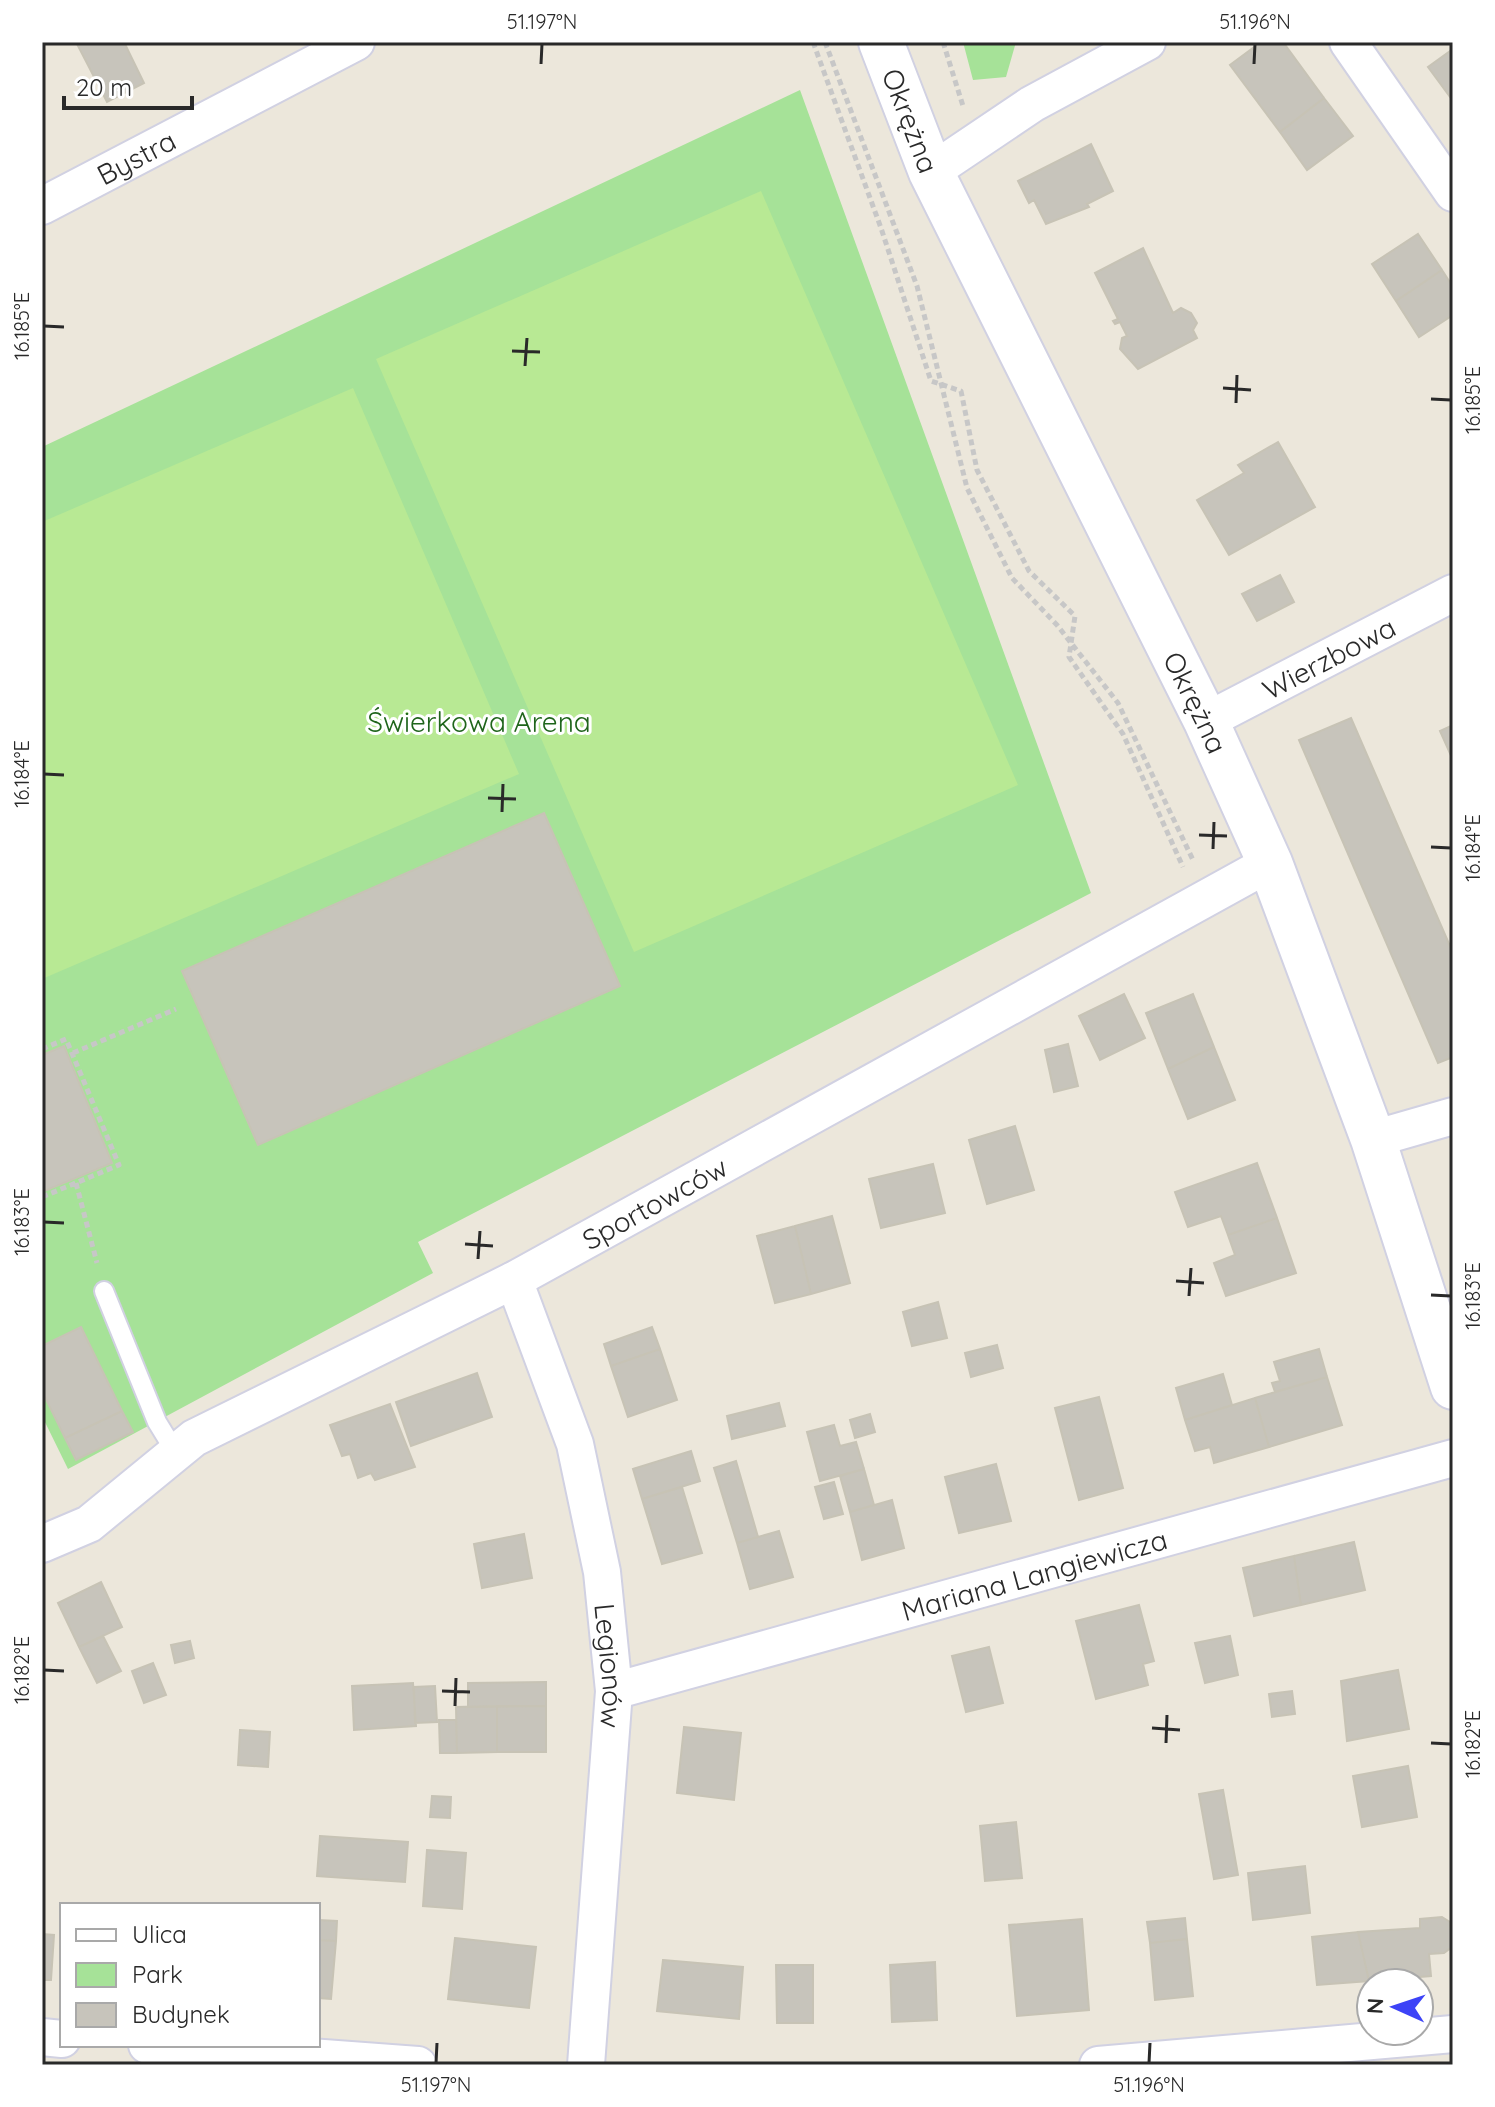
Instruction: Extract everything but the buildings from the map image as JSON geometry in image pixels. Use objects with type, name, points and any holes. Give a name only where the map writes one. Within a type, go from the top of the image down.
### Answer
[{"type":"street","name":"Bystra","points":[[42,206],[356,42]]},
{"type":"street","name":"Okrężna","points":[[881,42],[931,172],[1206,721],[1270,863],[1373,1139],[1453,1387]]},
{"type":"street","points":[[931,172],[1032,104],[1147,42]]},
{"type":"street","points":[[1348,42],[1453,193]]},
{"type":"street","name":"Wierzbowa","points":[[1206,721],[1453,593]]},
{"type":"street","name":"Sportowców","points":[[42,1544],[89,1524],[194,1438],[514,1280],[1270,863]]},
{"type":"street","points":[[1373,1139],[1453,1116]]},
{"type":"street","name":"Legionów","points":[[514,1280],[575,1444],[602,1572],[614,1691],[586,2065]]},
{"type":"street","name":"Mariana Langiewicza","points":[[614,1691],[1453,1458]]},
{"type":"street","points":[[1098,2065],[1453,2034]]},
{"type":"street","points":[[174,2047],[418,2065]]},
{"type":"lane","points":[[104,1291],[157,1422],[176,1453]]},
{"type":"path","points":[[813,42],[886,242],[931,381],[961,391],[977,470],[1029,571],[1075,616],[1069,657],[1123,734],[1204,899]]},
{"type":"path","points":[[825,42],[917,286],[967,488],[1012,578],[1073,645],[1118,703],[1204,899]]},
{"type":"path","points":[[943,42],[977,141]]},
{"type":"path","points":[[73,1053],[176,1009]]},
{"type":"path","points":[[42,1049],[66,1039],[119,1165],[42,1197]]},
{"type":"path","points":[[76,1183],[104,1291]]},
{"type":"green space","points":[[963,42],[1016,42],[1006,77],[973,80]]},
{"type":"green space","name":"Świerkowa Arena","points":[[800,90],[1091,893],[418,1242],[433,1273],[68,1469],[42,1416],[42,447]]},
{"type":"green space","points":[[761,191],[1018,785],[634,952],[376,359]]},
{"type":"green space","points":[[353,388],[519,774],[42,979],[42,522]]}]
